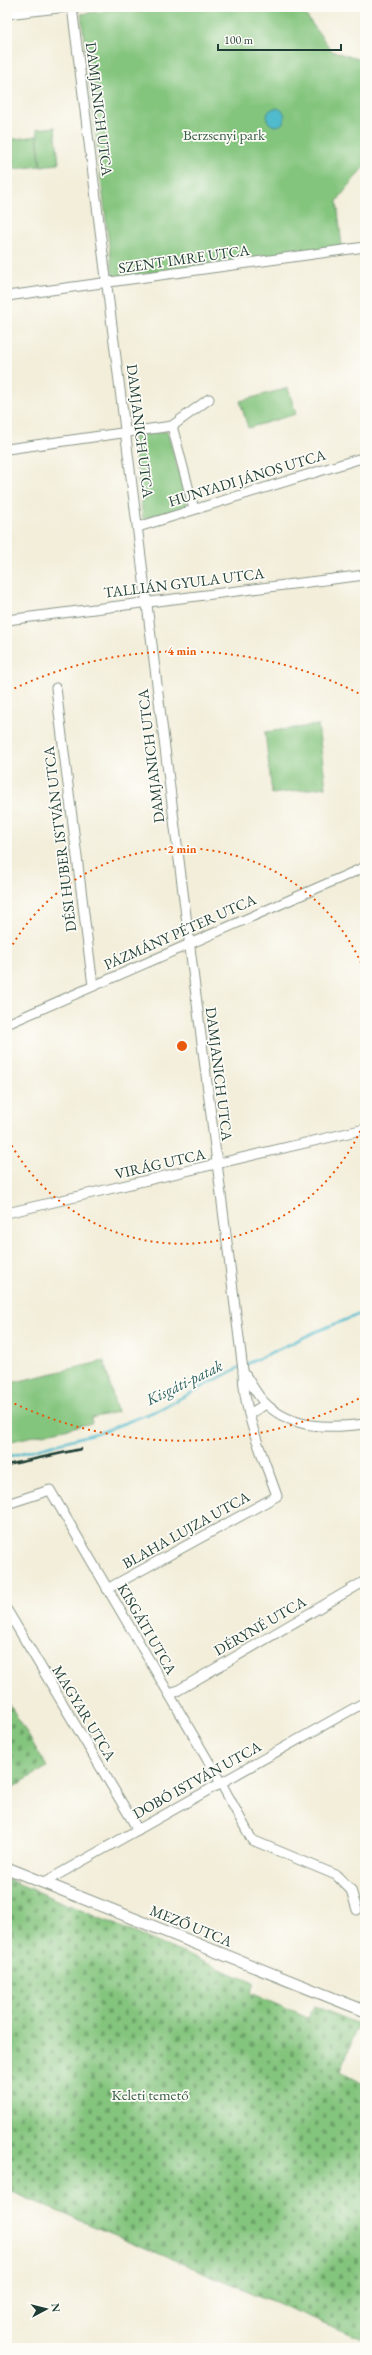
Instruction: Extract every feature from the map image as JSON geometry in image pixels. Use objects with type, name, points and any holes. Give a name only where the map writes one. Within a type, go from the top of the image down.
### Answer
[{"type":"street","points":[[7,14],[67,7]]},
{"type":"street","name":"DAMJANICH UTCA","points":[[72,7],[108,284],[243,1386],[249,1414],[277,1496]]},
{"type":"street","name":"SZENT IMRE UTCA","points":[[7,296],[108,284],[365,247]]},
{"type":"street","points":[[7,449],[172,426],[209,399]]},
{"type":"street","points":[[172,426],[194,509]]},
{"type":"street","name":"HUNYADI JÁNOS UTCA","points":[[138,527],[365,457]]},
{"type":"street","name":"TALLIÁN GYULA UTCA","points":[[7,620],[146,601],[365,575]]},
{"type":"street","name":"DÉSI HUBER ISTVÁN UTCA","points":[[56,688],[93,986]]},
{"type":"street","name":"PÁZMÁNY PÉTER UTCA","points":[[7,1024],[365,867]]},
{"type":"street","name":"VIRÁG UTCA","points":[[7,1213],[217,1165],[365,1129]]},
{"type":"street","points":[[242,1368],[266,1404],[291,1420],[306,1425],[321,1427],[365,1424]]},
{"type":"street","points":[[249,1414],[266,1404]]},
{"type":"street","name":"KISGÁTI UTCA","points":[[7,1504],[50,1490],[221,1783],[252,1840],[336,1875],[351,1890],[357,1910]]},
{"type":"street","name":"BLAHA LUJZA UTCA","points":[[107,1589],[277,1496]]},
{"type":"street","name":"DÉRYNÉ UTCA","points":[[170,1695],[365,1581]]},
{"type":"street","name":"MAGYAR UTCA","points":[[7,1610],[138,1830]]},
{"type":"street","name":"DOBÓ ISTVÁN UTCA","points":[[43,1883],[365,1702]]},
{"type":"street","name":"MEZŐ UTCA","points":[[7,1868],[365,2011]]},
{"type":"green space","name":"Berzsenyi park","points":[[132,7],[303,7],[305,14],[332,51],[365,61],[365,165],[337,201],[342,247],[113,278],[81,14]]},
{"type":"green space","points":[[55,127],[59,164],[41,166],[37,129]]},
{"type":"green space","points":[[37,136],[40,166],[7,170],[7,140]]},
{"type":"green space","points":[[288,388],[296,414],[248,428],[240,401]]},
{"type":"green space","points":[[167,431],[188,506],[143,519],[133,437]]},
{"type":"green space","points":[[318,725],[326,787],[272,794],[265,732]]},
{"type":"green space","points":[[104,1361],[117,1412],[91,1418],[92,1423],[7,1442],[7,1384]]},
{"type":"green space","points":[[7,1700],[47,1767],[7,1791]]},
{"type":"green space","name":"Keleti temető","points":[[7,1879],[254,1983],[250,1993],[308,2018],[314,2006],[358,2024],[341,2071],[365,2085],[365,2340],[7,2190]]},
{"type":"water","points":[[276,108],[282,111],[285,117],[282,123],[276,126],[270,123],[267,117],[270,111]]},
{"type":"waterway","name":"Kisgáti-patak","points":[[245,1365],[315,1332],[365,1312]]},
{"type":"waterway","name":"Kisgáti-patak","points":[[7,1457],[104,1431],[158,1410],[240,1367]]},
{"type":"railway","points":[[7,1465],[81,1449]]}]
